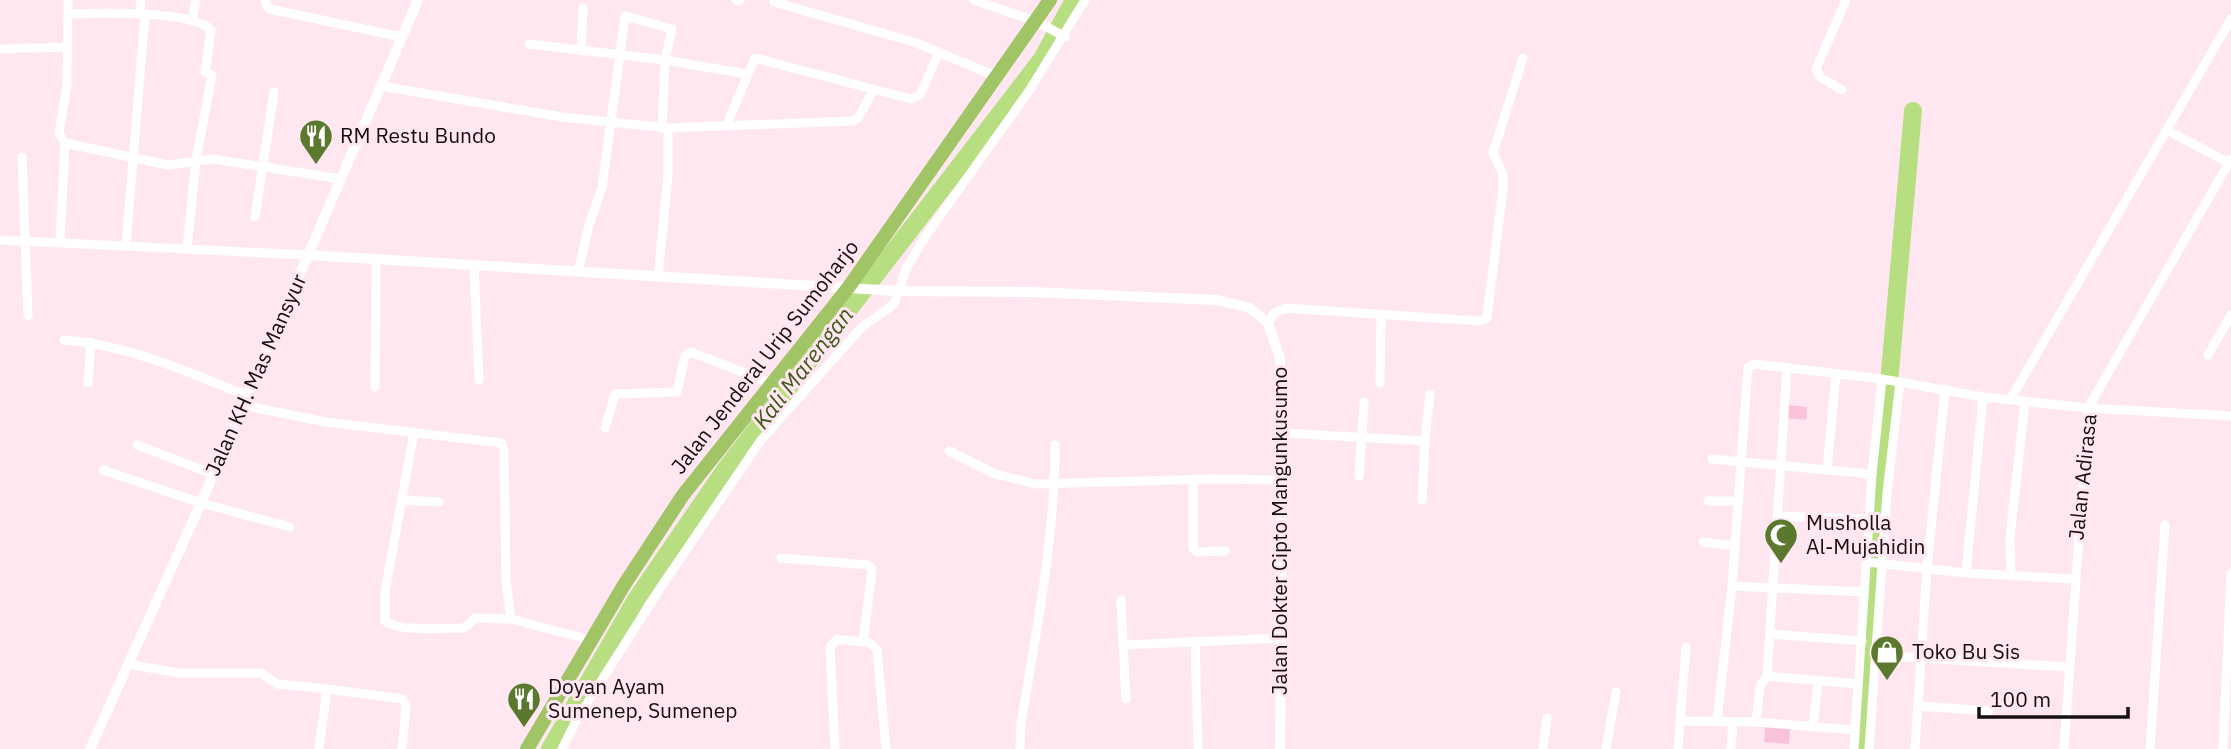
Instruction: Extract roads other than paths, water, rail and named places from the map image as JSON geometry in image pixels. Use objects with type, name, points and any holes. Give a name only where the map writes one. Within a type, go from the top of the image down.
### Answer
[{"type":"highway","name":"Jalan Jenderal Urip Sumoharjo","points":[[527,749],[591,640],[683,495],[855,288],[998,77],[1043,24],[1050,0]]},
{"type":"street","points":[[60,242],[65,143],[59,133],[67,85],[68,0]]},
{"type":"street","points":[[126,245],[143,14],[141,0]]},
{"type":"street","points":[[192,21],[197,0]]},
{"type":"street","points":[[265,0],[269,9],[402,37]]},
{"type":"street","name":"Jalan KH. Mas Mansyur","points":[[90,749],[201,503],[243,400],[418,0]]},
{"type":"street","points":[[974,0],[1043,24],[1061,35]]},
{"type":"street","points":[[562,749],[584,708],[735,474],[761,440],[861,328],[890,309],[894,291],[925,237],[960,193],[1085,0]]},
{"type":"street","points":[[1842,90],[1820,78],[1816,69],[1846,0]]},
{"type":"street","points":[[774,2],[914,42],[998,77]]},
{"type":"street","points":[[580,51],[583,8]]},
{"type":"street","points":[[68,14],[143,14],[208,26],[211,33],[205,72],[212,75],[196,160],[187,249]]},
{"type":"street","points":[[578,272],[589,225],[602,188],[623,19],[629,17],[671,27],[665,60],[668,175],[658,277]]},
{"type":"street","points":[[2010,400],[2231,19]]},
{"type":"street","points":[[529,44],[665,60],[746,74]]},
{"type":"street","points":[[0,49],[68,47]]},
{"type":"street","points":[[727,124],[751,60],[758,57],[916,98],[939,52]]},
{"type":"street","points":[[0,240],[126,245],[894,291],[1031,292],[1216,300],[1250,308],[1268,323],[1274,313],[1285,308],[1480,321],[1488,318],[1503,189],[1503,174],[1493,153],[1524,58]]},
{"type":"street","points":[[381,86],[612,123],[665,128],[853,121],[858,118],[874,89]]},
{"type":"street","points":[[255,217],[274,92]]},
{"type":"street","points":[[2167,130],[2230,162]]},
{"type":"street","points":[[65,143],[173,166],[196,160],[263,166],[341,179]]},
{"type":"street","points":[[22,157],[28,316]]},
{"type":"street","name":"Jalan Adirasa","points":[[2064,749],[2088,408],[2230,162]]},
{"type":"street","points":[[375,387],[376,260]]},
{"type":"street","points":[[474,267],[479,380]]},
{"type":"street","points":[[1380,383],[1381,315]]},
{"type":"street","points":[[2208,355],[2231,315]]},
{"type":"street","name":"Jalan Dokter Cipto Mangunkusumo","points":[[1268,323],[1280,358],[1283,433],[1280,749]]},
{"type":"street","points":[[64,340],[91,342],[168,363],[243,400],[326,422],[497,442],[503,447],[506,581],[511,619]]},
{"type":"street","points":[[88,383],[91,342]]},
{"type":"street","points":[[605,428],[611,399],[615,394],[677,393],[685,356],[691,352],[773,384]]},
{"type":"street","points":[[1717,721],[1732,586],[1748,367],[1755,364],[1787,367],[1900,382],[1983,397],[2088,408],[2231,416]]},
{"type":"street","points":[[1756,722],[1760,686],[1767,676],[1783,466],[1787,367]]},
{"type":"street","points":[[1827,470],[1836,374]]},
{"type":"street","points":[[1854,749],[1872,474],[1885,380]]},
{"type":"street","points":[[1869,749],[1882,564],[1900,382]]},
{"type":"street","points":[[1915,749],[1927,569],[1945,389]]},
{"type":"street","points":[[1422,500],[1430,394]]},
{"type":"street","points":[[1966,573],[1983,397]]},
{"type":"street","points":[[2011,575],[2010,537],[2025,401]]},
{"type":"street","points":[[1359,476],[1364,402]]},
{"type":"street","points":[[414,432],[385,592],[385,621],[412,628],[464,628],[475,618],[511,619],[591,640]]},
{"type":"street","points":[[1283,433],[1425,441]]},
{"type":"street","points":[[138,445],[213,474]]},
{"type":"street","points":[[1020,749],[1021,724],[1047,561],[1055,483],[1055,445]]},
{"type":"street","points":[[949,451],[995,474],[1036,484],[1193,479],[1282,480]]},
{"type":"street","points":[[1712,459],[1872,474]]},
{"type":"street","points":[[103,470],[201,503],[290,527]]},
{"type":"street","points":[[1193,479],[1193,548],[1197,552],[1225,551]]},
{"type":"street","points":[[403,500],[439,502]]},
{"type":"street","points":[[1708,501],[1739,501]]},
{"type":"street","points":[[1778,516],[1869,519]]},
{"type":"street","points":[[2150,749],[2165,525]]},
{"type":"street","points":[[1703,542],[1735,546]]},
{"type":"street","points":[[781,558],[869,565],[872,570],[863,642]]},
{"type":"street","points":[[1867,562],[1966,573],[2074,579]]},
{"type":"street","points":[[2223,749],[2231,573]]},
{"type":"street","points":[[1732,586],[1864,592]]},
{"type":"street","points":[[1121,600],[1126,699]]},
{"type":"street","points":[[1770,634],[1862,640]]},
{"type":"street","points":[[1123,645],[1282,638]]},
{"type":"street","points":[[835,749],[830,648],[838,639],[863,642],[877,650],[886,749]]},
{"type":"street","points":[[1195,641],[1198,748]]},
{"type":"street","points":[[1678,749],[1686,648]]},
{"type":"street","points":[[1875,655],[2068,667]]},
{"type":"street","points":[[128,664],[179,673],[261,673],[280,685],[403,699],[406,707],[402,749]]},
{"type":"street","points":[[1767,676],[1858,684]]},
{"type":"street","points":[[1813,727],[1818,681]]},
{"type":"street","points":[[319,749],[327,689]]},
{"type":"street","points":[[1606,749],[1616,692]]},
{"type":"street","points":[[1918,706],[1989,711]]},
{"type":"street","points":[[1543,749],[1547,718]]},
{"type":"street","points":[[1681,721],[1756,722],[1855,730]]},
{"type":"street","points":[[1731,749],[1733,722]]},
{"type":"waterway","name":"Kali Marengan","points":[[550,749],[637,598],[725,470],[1042,59],[1074,0]]},
{"type":"waterway","points":[[1861,749],[1874,553],[1913,111]]},
{"type":"place","name":"RM Restu Bundo","points":[[316,166]]},
{"type":"place","name":"Musholla Al-Mujahidin","points":[[1781,565]]},
{"type":"place","name":"Toko Bu Sis","points":[[1887,682]]},
{"type":"place","name":"Doyan Ayam Sumenep, Sumenep","points":[[524,729]]}]
